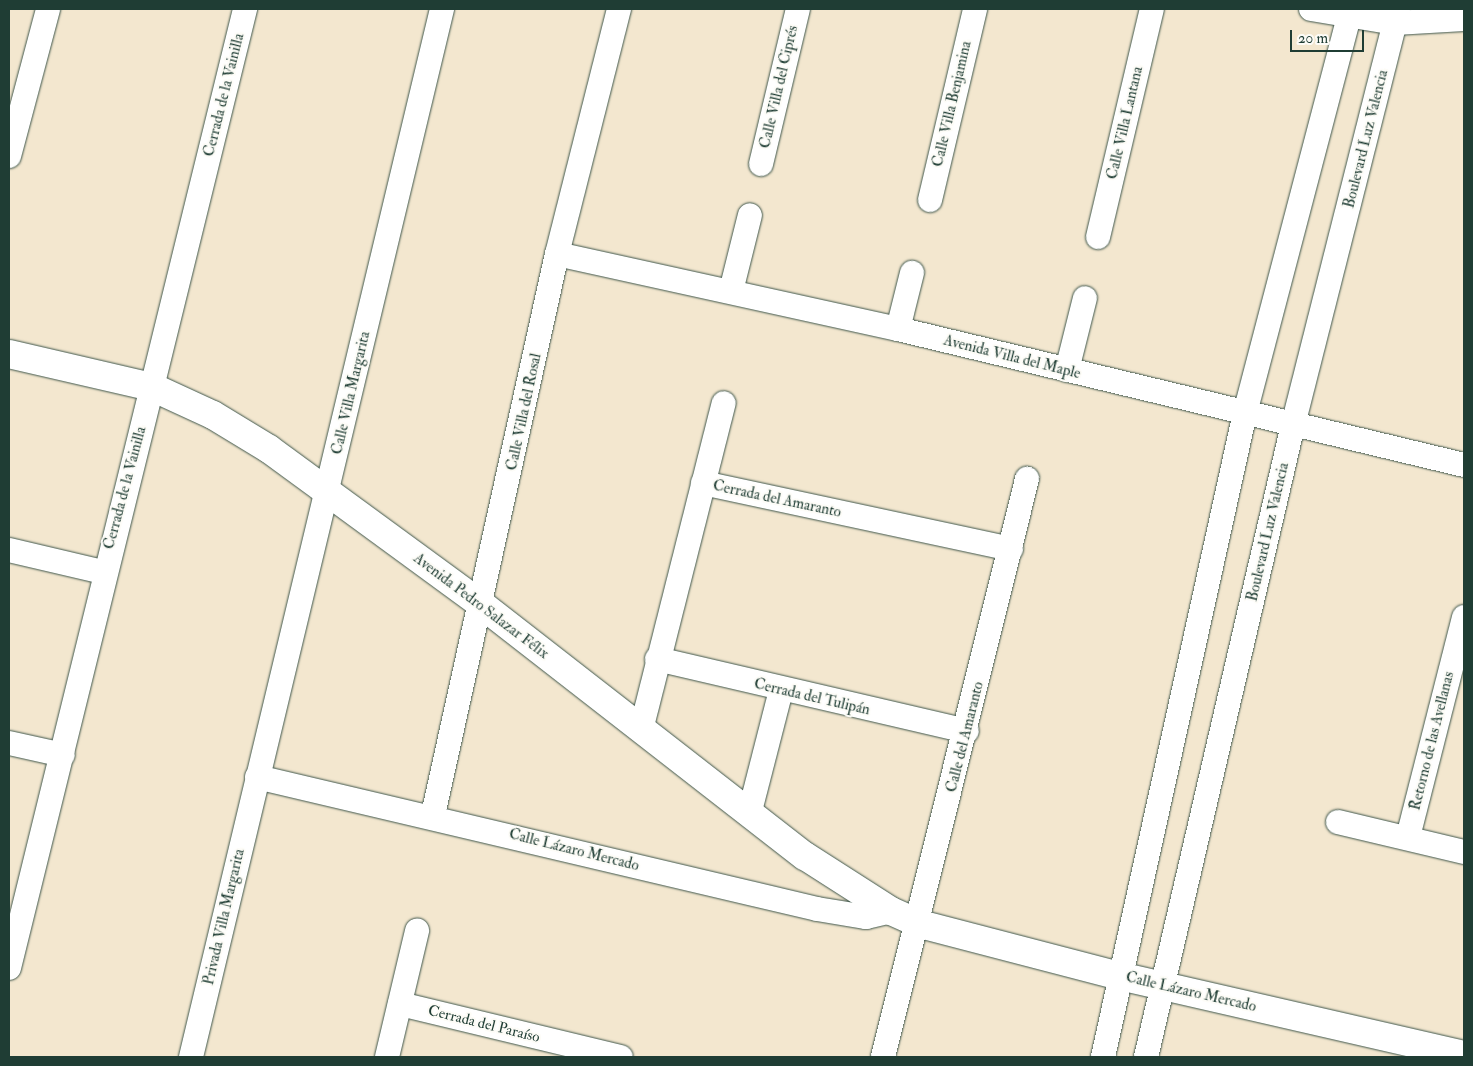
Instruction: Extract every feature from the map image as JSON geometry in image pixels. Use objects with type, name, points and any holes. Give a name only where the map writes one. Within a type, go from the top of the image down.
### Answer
[{"type":"street","points":[[9,153],[48,9]]},
{"type":"street","name":"Cerrada de la Vainilla","points":[[9,968],[12,936],[63,755],[103,572],[152,387],[245,9]]},
{"type":"street","name":"Calle Villa Margarita","points":[[256,777],[328,492],[442,9]]},
{"type":"street","name":"Calle Villa del Rosal","points":[[433,815],[482,605],[557,254],[619,9]]},
{"type":"street","name":"Calle Villa del Ciprés","points":[[761,164],[798,9]]},
{"type":"street","name":"Calle Villa Benjamina","points":[[930,200],[974,9]]},
{"type":"street","name":"Calle Villa Lantana","points":[[1098,237],[1152,9]]},
{"type":"street","points":[[1310,9],[1397,16],[1464,18]]},
{"type":"street","points":[[1103,1057],[1124,977],[1245,412],[1350,13]]},
{"type":"street","name":"Boulevard Luz Valencia","points":[[1146,1057],[1293,425],[1397,16]]},
{"type":"street","points":[[731,291],[750,215]]},
{"type":"street","name":"Avenida Villa del Maple","points":[[557,254],[898,329],[1464,465]]},
{"type":"street","points":[[898,329],[912,273]]},
{"type":"street","points":[[1067,370],[1085,298]]},
{"type":"street","name":"Avenida Pedro Salazar Félix","points":[[9,354],[152,387],[213,414],[328,492],[482,605],[641,730],[750,811],[805,856],[891,911],[920,924]]},
{"type":"street","points":[[703,483],[724,402]]},
{"type":"street","name":"Calle del Amaranto","points":[[920,924],[1027,479]]},
{"type":"street","name":"Cerrada del Amaranto","points":[[641,730],[657,659],[703,483],[1011,549]]},
{"type":"street","points":[[9,550],[103,572]]},
{"type":"street","name":"Retorno de las Avellanas","points":[[1408,837],[1459,657],[1464,618]]},
{"type":"street","name":"Cerrada del Tulipán","points":[[657,659],[781,690],[967,732]]},
{"type":"street","points":[[750,811],[781,690]]},
{"type":"street","points":[[9,743],[63,755]]},
{"type":"street","name":"Calle Lázaro Mercado","points":[[256,777],[433,815],[817,910],[866,917],[891,911]]},
{"type":"street","name":"Privada Villa Margarita","points":[[191,1057],[256,777]]},
{"type":"street","points":[[1338,822],[1408,837],[1464,852]]},
{"type":"street","points":[[883,1057],[920,924]]},
{"type":"street","name":"Calle Lázaro Mercado","points":[[920,924],[1124,977],[1162,984],[1464,1055]]},
{"type":"street","points":[[388,1057],[418,931]]},
{"type":"street","name":"Cerrada del Paraíso","points":[[400,1004],[580,1053],[620,1057]]}]
